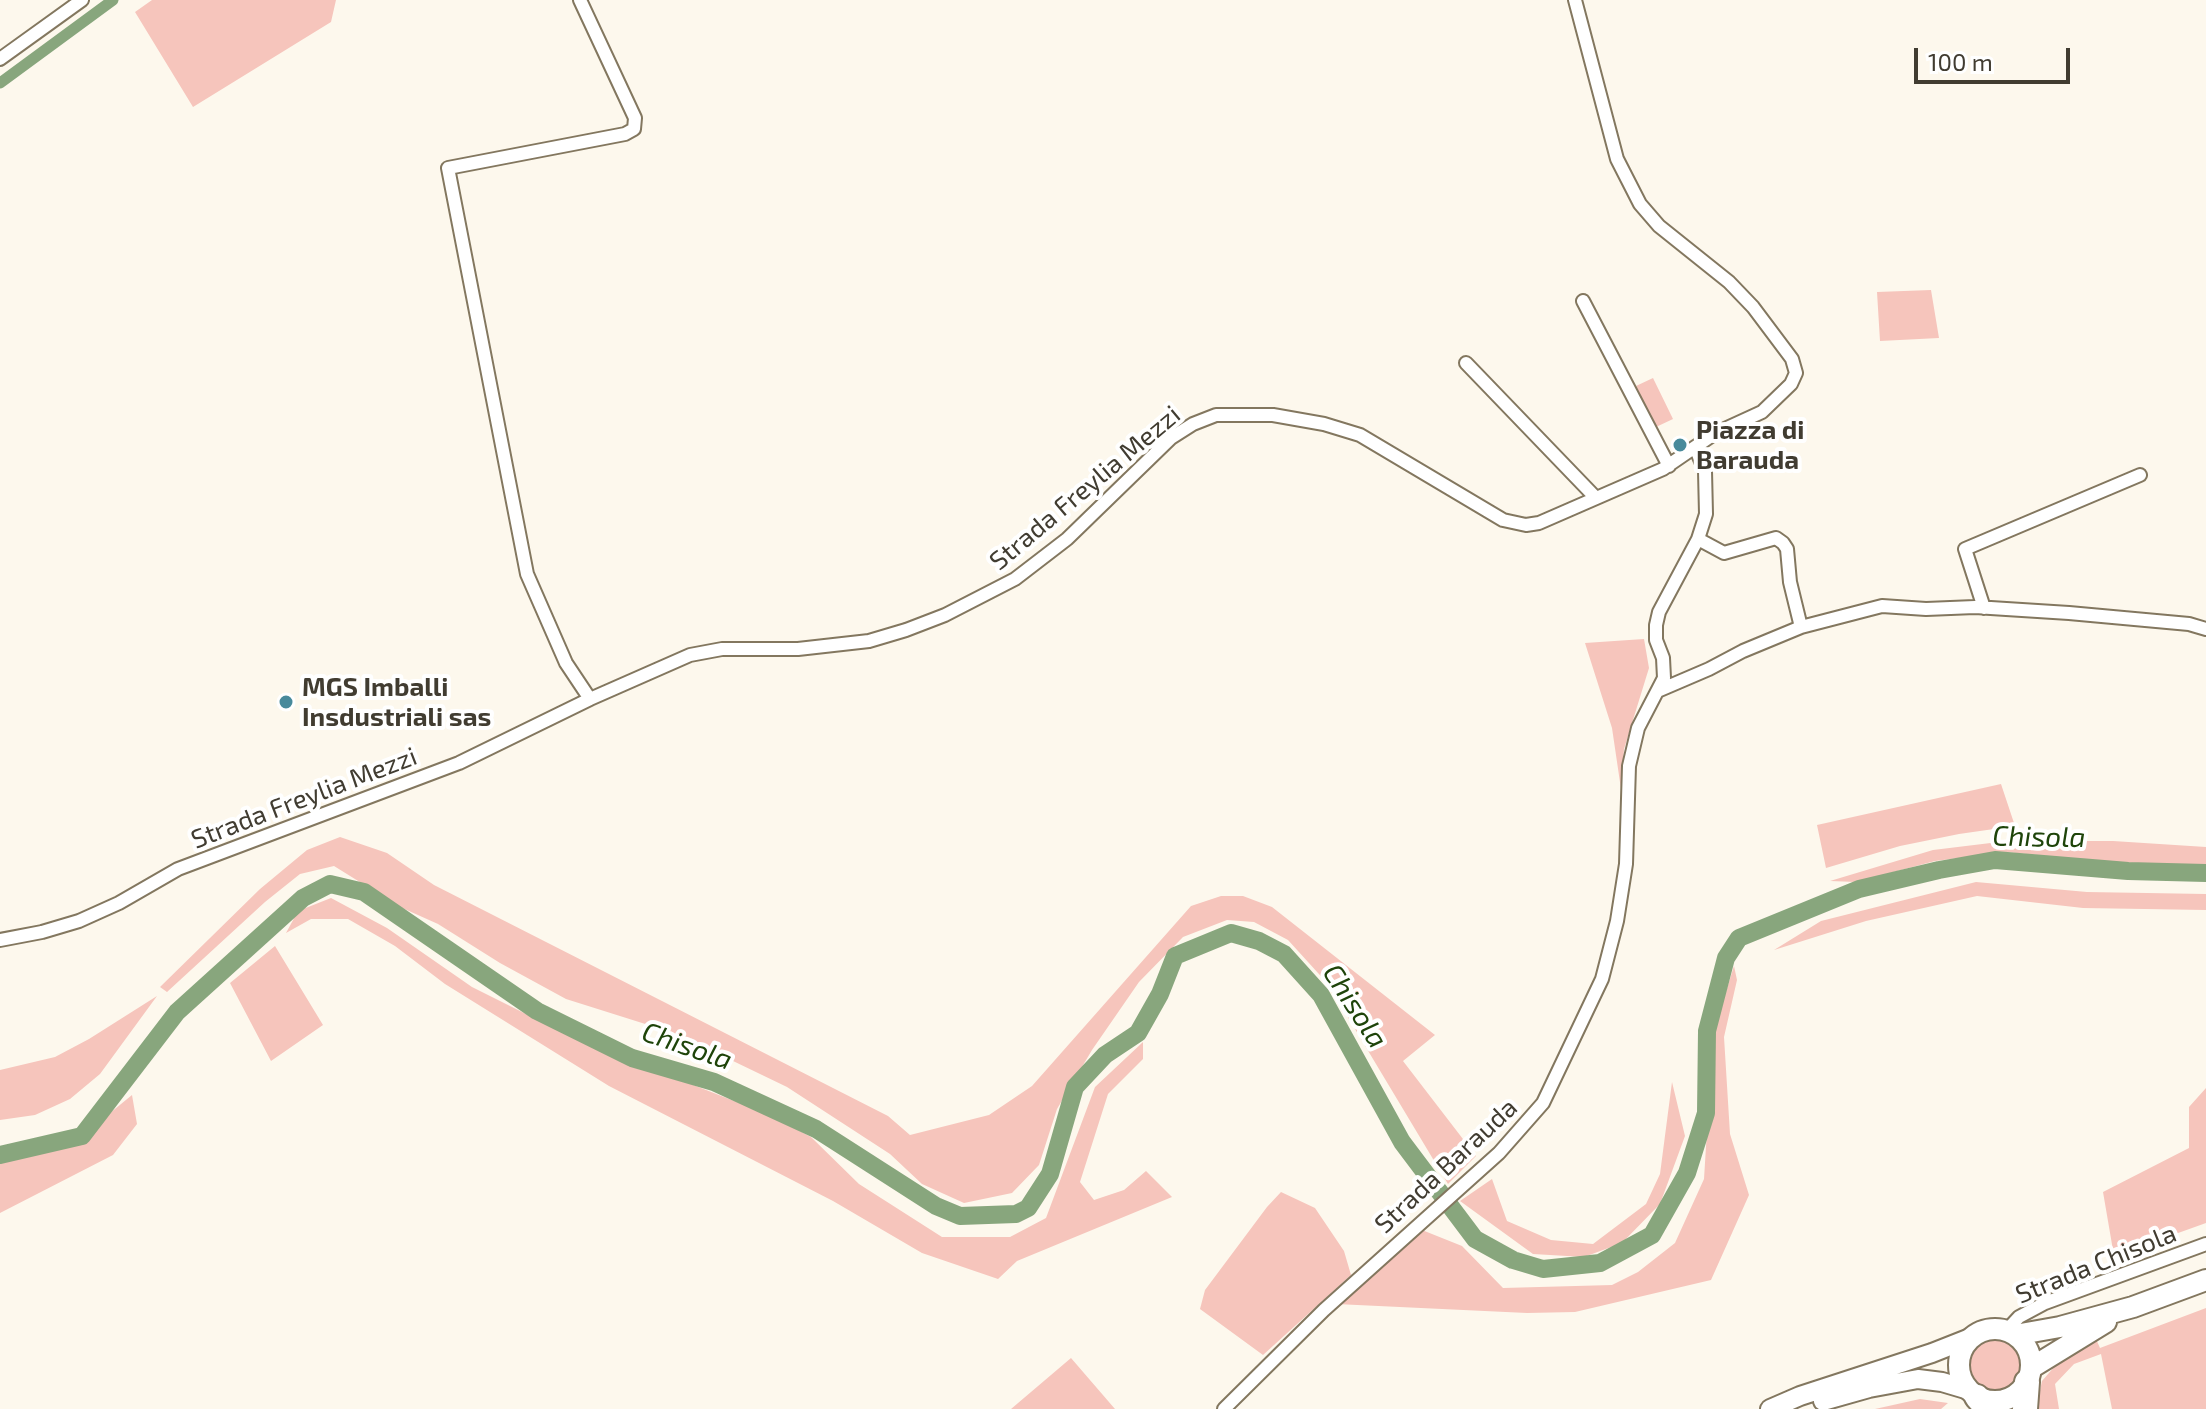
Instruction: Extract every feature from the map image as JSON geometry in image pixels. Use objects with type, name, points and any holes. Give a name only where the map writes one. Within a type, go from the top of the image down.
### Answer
[{"type":"highway","points":[[2025,1409],[2029,1375]]},
{"type":"main road","points":[[1770,1409],[1800,1396],[1932,1353],[1985,1330],[2011,1332],[2060,1327],[2133,1307],[2206,1280]]},
{"type":"main road","points":[[1789,1409],[1881,1385],[1918,1379],[1942,1382],[1978,1399],[2000,1401],[2020,1391],[2029,1375],[2066,1345],[2133,1307]]},
{"type":"main road","points":[[2011,1332],[2028,1349],[2029,1375]]},
{"type":"main road","points":[[1970,1338],[1961,1351],[1959,1372],[1978,1399]]},
{"type":"street","points":[[0,59],[82,0]]},
{"type":"street","points":[[580,0],[635,118],[634,129],[625,134],[448,168],[527,574],[566,663],[590,699]]},
{"type":"street","name":"Strada Freylia Mezzi","points":[[0,940],[79,921],[119,903],[178,869],[459,763],[590,699],[690,655],[722,649],[798,649],[869,641],[945,615],[1015,579],[1067,539],[1171,438],[1193,424],[1216,415],[1273,415],[1324,424],[1360,435],[1503,520],[1526,525],[1539,523],[1669,466],[1739,420],[1762,412],[1791,384],[1796,373],[1792,359],[1753,307],[1729,282],[1659,226],[1640,204],[1617,159],[1575,0]]},
{"type":"street","points":[[1583,301],[1669,466]]},
{"type":"street","points":[[1466,363],[1596,498]]},
{"type":"street","name":"Strada Barauda","points":[[1224,1409],[1324,1310],[1499,1153],[1543,1103],[1602,979],[1617,921],[1626,864],[1629,766],[1638,728],[1664,678],[1663,658],[1656,640],[1659,612],[1698,539],[1706,514],[1705,471],[1695,447]]},
{"type":"street","points":[[1984,608],[1965,549],[2140,475]]},
{"type":"street","points":[[1698,539],[1724,553],[1776,538],[1783,543],[1787,549],[1790,582],[1801,627]]},
{"type":"street","points":[[1660,690],[1801,627],[1882,606],[2069,613],[2189,624],[2206,629]]},
{"type":"street","name":"Strada Chisola","points":[[2011,1332],[2019,1317],[2045,1303],[2206,1244]]},
{"type":"shaded area","points":[[152,0],[336,0],[331,22],[193,107],[135,12]]},
{"type":"shaded area","points":[[1931,290],[1939,338],[1880,341],[1877,292]]},
{"type":"shaded area","points":[[1653,378],[1673,419],[1656,427],[1636,386]]},
{"type":"shaded area","points":[[1644,639],[1649,668],[1624,749],[1621,789],[1612,728],[1585,643]]},
{"type":"shaded area","points":[[2001,784],[2015,826],[1900,846],[1826,868],[1817,825]]},
{"type":"shaded area","points":[[340,837],[387,853],[434,885],[888,1116],[910,1135],[989,1115],[1032,1086],[1191,906],[1221,896],[1243,896],[1272,907],[1435,1035],[1403,1061],[1476,1156],[1448,1184],[1328,984],[1288,940],[1254,922],[1227,920],[1183,937],[1139,982],[1092,1050],[1057,1109],[1039,1165],[1012,1193],[964,1203],[922,1184],[890,1154],[787,1087],[677,1034],[566,999],[438,924],[400,907],[334,866],[300,874],[167,992],[160,987],[260,889],[307,850]]},
{"type":"shaded area","points":[[2007,841],[2113,841],[2206,847],[2206,866],[2109,862],[2006,852],[1935,861],[1856,882],[1830,881],[1933,850]]},
{"type":"shaded area","points":[[1976,882],[2087,892],[2206,894],[2206,910],[2083,908],[1977,896],[1866,921],[1774,950],[1821,921]]},
{"type":"shaded area","points":[[331,898],[387,928],[472,987],[578,1040],[765,1113],[811,1137],[859,1184],[942,1237],[1010,1237],[1046,1218],[1095,1087],[1143,1042],[1143,1059],[1108,1094],[1080,1182],[1094,1200],[1124,1190],[1146,1171],[1172,1197],[1017,1261],[998,1279],[922,1253],[833,1201],[609,1086],[445,984],[395,946],[348,919],[311,919],[286,933],[298,911]]},
{"type":"shaded area","points":[[275,946],[323,1025],[271,1061],[230,983]]},
{"type":"shaded area","points":[[1734,966],[1737,980],[1724,1037],[1730,1134],[1749,1195],[1711,1280],[1575,1312],[1527,1313],[1336,1304],[1422,1230],[1462,1246],[1503,1288],[1612,1285],[1638,1272],[1675,1243],[1704,1179],[1713,1033]]},
{"type":"shaded area","points":[[157,996],[100,1074],[70,1099],[35,1115],[0,1120],[0,1070],[55,1057]]},
{"type":"shaded area","points":[[1672,1082],[1685,1136],[1660,1204],[1622,1243],[1584,1257],[1533,1254],[1460,1201],[1492,1179],[1507,1221],[1551,1240],[1593,1244],[1646,1204],[1660,1174]]},
{"type":"shaded area","points":[[2206,1088],[2206,1223],[2114,1256],[2103,1192],[2189,1148],[2189,1107]]},
{"type":"shaded area","points":[[132,1095],[137,1124],[113,1155],[0,1213],[0,1163],[82,1136]]},
{"type":"shaded area","points":[[1281,1192],[1315,1208],[1344,1251],[1351,1275],[1263,1355],[1200,1309],[1205,1290]]},
{"type":"shaded area","points":[[2206,1308],[2206,1409],[2112,1409],[2101,1354],[2074,1364],[2055,1384],[2059,1409],[2036,1409],[2042,1381],[2062,1358],[2096,1339],[2100,1348]]},
{"type":"shaded area","points":[[1995,1338],[2014,1346],[2022,1365],[2014,1384],[1995,1392],[1976,1384],[1968,1365],[1976,1346]]},
{"type":"shaded area","points":[[1071,1358],[1115,1409],[1011,1409]]},
{"type":"shaded area","points":[[1920,1399],[1948,1403],[1941,1409],[1875,1409]]},
{"type":"waterway","points":[[0,83],[113,0]]},
{"type":"waterway","name":"Chisola","points":[[0,1155],[82,1136],[177,1012],[303,898],[330,884],[364,892],[537,1011],[632,1058],[714,1082],[816,1129],[936,1206],[960,1216],[1016,1214],[1028,1208],[1050,1174],[1075,1087],[1105,1055],[1138,1033],[1160,994],[1175,956],[1231,933],[1259,941],[1284,954],[1321,995],[1402,1142],[1475,1239],[1513,1260],[1543,1269],[1600,1263],[1652,1235],[1687,1173],[1706,1113],[1707,1031],[1726,958],[1739,938],[1859,889],[1995,860],[2128,871],[2206,873]]},
{"type":"place","name":"Piazza di Barauda","points":[[1680,445]]},
{"type":"place","name":"MGS Imballi Insdustriali sas","points":[[286,702]]}]
